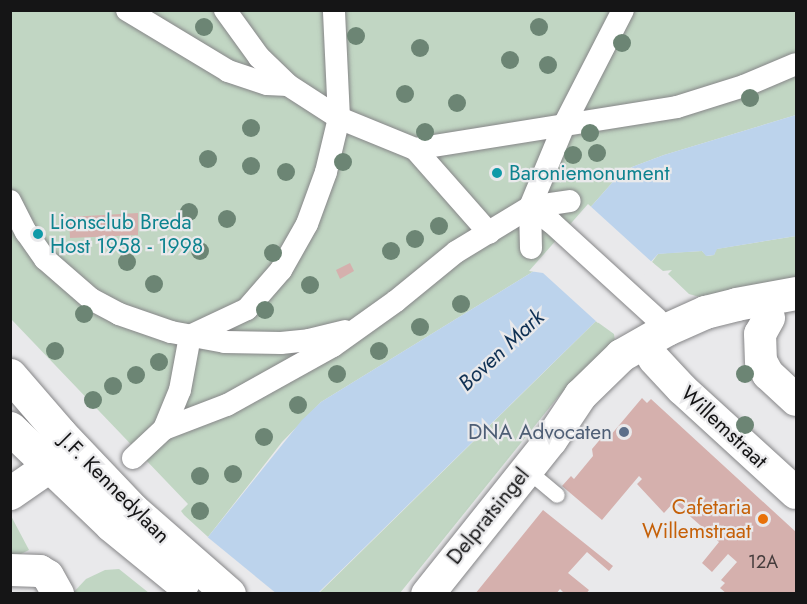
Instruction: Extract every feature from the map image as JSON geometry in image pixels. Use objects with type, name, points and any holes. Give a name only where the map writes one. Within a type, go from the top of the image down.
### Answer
[{"type":"street","points":[[127,10],[228,72],[257,81],[288,85]]},
{"type":"street","points":[[225,10],[259,57],[288,85],[339,118],[415,150],[489,233]]},
{"type":"street","points":[[190,336],[247,309],[267,290],[308,224],[326,172],[339,118],[334,10]]},
{"type":"street","points":[[531,248],[530,207],[565,123],[623,10]]},
{"type":"street","points":[[415,150],[565,123],[629,117],[698,102],[744,87],[796,64]]},
{"type":"street","points":[[10,201],[26,232],[45,260],[91,299],[119,314],[190,336],[225,342],[281,343],[309,340],[363,326]]},
{"type":"street","points":[[133,458],[164,429],[227,405],[264,386],[363,326],[456,252],[530,207],[570,201]]},
{"type":"street","points":[[530,207],[552,223],[669,331],[715,332],[783,313]]},
{"type":"street","points":[[669,331],[725,307],[796,293]]},
{"type":"street","points":[[783,313],[760,334],[761,361],[768,374],[796,400]]},
{"type":"street","name":"Delpratsingel","points":[[550,440],[605,393],[654,359],[669,331]]},
{"type":"street","name":"Delpratsingel","points":[[427,594],[550,440],[580,395],[603,370],[621,355],[669,331]]},
{"type":"street","points":[[164,429],[180,390],[190,336]]},
{"type":"street","name":"Willemstraat","points":[[654,359],[682,389],[796,493]]},
{"type":"street","name":"J.F. Kennedylaan","points":[[10,375],[172,560],[195,594]]},
{"type":"street","name":"J.F. Kennedylaan","points":[[10,428],[111,525],[229,594]]},
{"type":"street","points":[[10,493],[49,466]]},
{"type":"street","points":[[10,570],[28,568],[53,585]]},
{"type":"lane","points":[[526,469],[557,495]]},
{"type":"green space","points":[[11,11],[796,11],[796,115],[664,155],[632,167],[619,175],[534,271],[321,402],[282,442],[208,537],[181,511],[188,504],[11,319]]},
{"type":"green space","points":[[796,236],[796,277],[703,298],[689,294],[668,274],[672,270],[663,271],[652,262],[658,254],[702,251],[707,256],[714,255],[716,249]]},
{"type":"green space","points":[[596,321],[614,334],[615,341],[558,397],[400,593],[318,594]]},
{"type":"green space","points":[[10,514],[29,550],[11,559],[10,559]]},
{"type":"green space","points":[[119,569],[149,593],[72,594],[86,579],[105,570]]},
{"type":"water","name":"Boven Mark","points":[[796,115],[796,236],[717,249],[714,255],[706,256],[702,251],[658,254],[596,321],[318,593],[168,594],[208,537],[302,420],[321,402],[534,271],[619,175],[632,167]]},
{"type":"pier","points":[[588,204],[654,264],[598,323],[543,273],[529,271]]},
{"type":"pier","points":[[205,535],[277,594],[165,593]]},
{"type":"building","points":[[138,213],[138,235],[70,238],[69,217]]},
{"type":"building","points":[[350,263],[354,271],[340,279],[336,270]]},
{"type":"building","points":[[642,398],[647,403],[651,399],[796,532],[796,594],[727,594],[720,588],[725,583],[721,580],[737,562],[728,554],[712,572],[702,563],[719,542],[674,502],[664,513],[637,484],[642,479],[639,476],[602,520],[562,486],[571,476],[574,479],[593,456],[592,449],[603,436],[610,436]]},
{"type":"building","points":[[543,510],[613,566],[609,571],[587,552],[568,573],[589,590],[586,594],[565,594],[560,589],[556,594],[475,594]]},
{"type":"place","name":"Baroniemonument","points":[[497,173]]},
{"type":"place","name":"Lionsclub Breda Host 1958 - 1998","points":[[38,234]]},
{"type":"place","name":"DNA Advocaten","points":[[624,432]]},
{"type":"place","name":"Cafetaria Willemstraat","points":[[763,519]]}]
